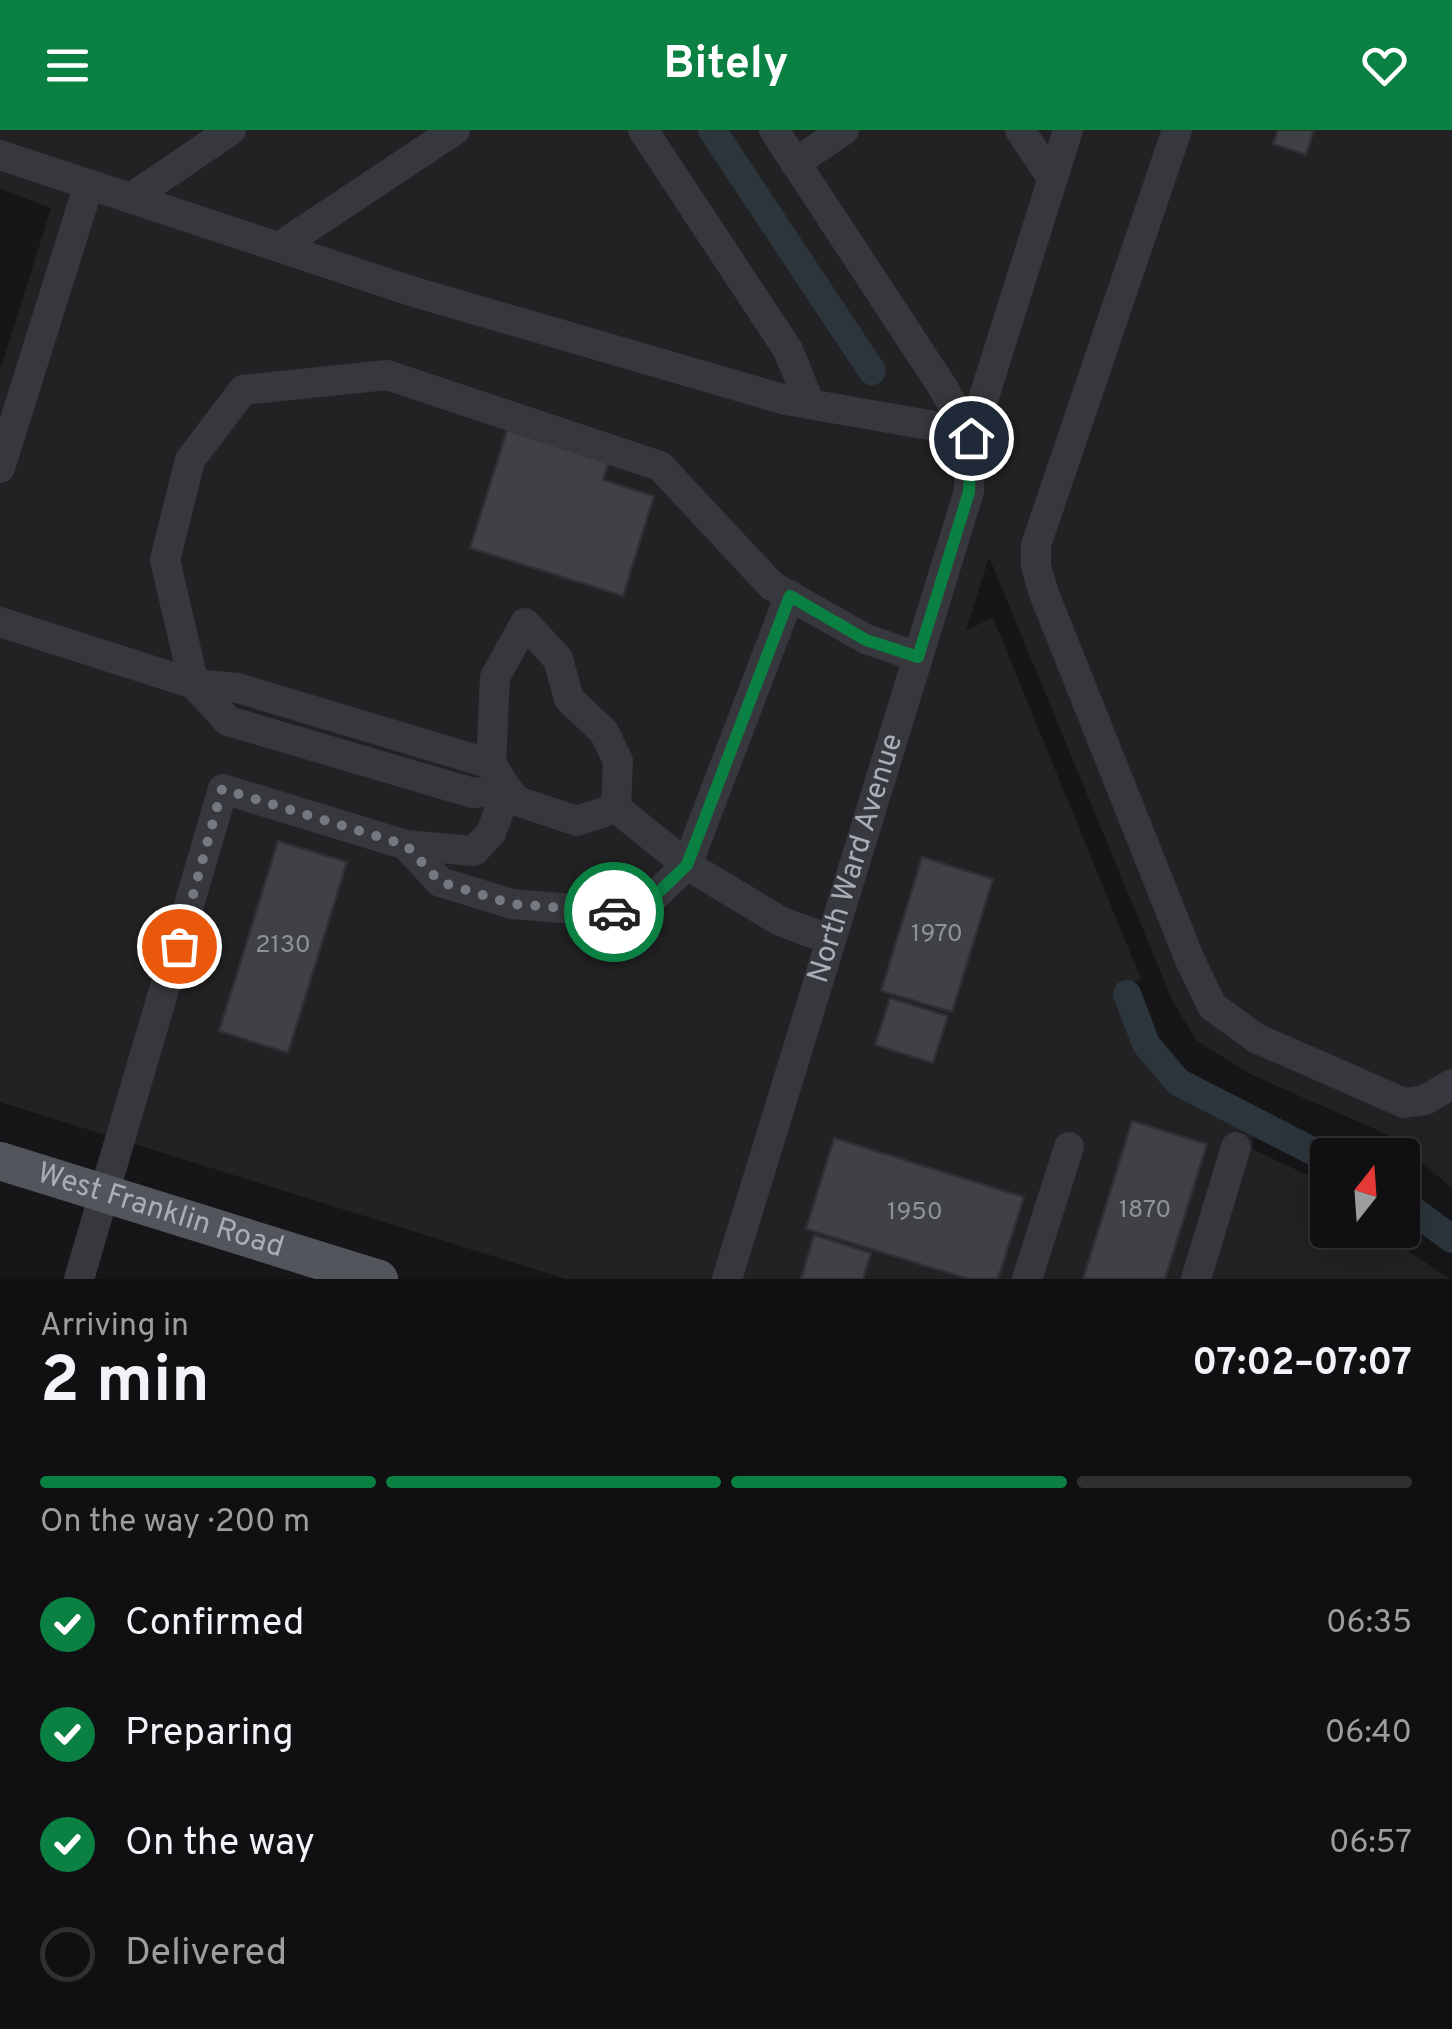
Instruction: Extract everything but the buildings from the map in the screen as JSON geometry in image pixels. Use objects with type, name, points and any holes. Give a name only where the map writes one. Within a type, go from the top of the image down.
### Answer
[{"type":"main road","name":"West Franklin Road","points":[[0,1161],[378,1279]]},
{"type":"street","points":[[131,198],[231,130]]},
{"type":"street","points":[[279,247],[454,130]]},
{"type":"street","points":[[644,130],[788,350],[810,404]]},
{"type":"street","points":[[774,130],[942,386],[971,438]]},
{"type":"street","points":[[796,163],[844,130]]},
{"type":"street","points":[[1020,130],[1052,178]]},
{"type":"street","name":"North Ward Avenue","points":[[727,1279],[969,492],[971,438],[1068,130]]},
{"type":"street","points":[[1177,130],[1036,545],[1036,566],[1043,591],[1190,960],[1212,1006],[1256,1038],[1404,1103],[1425,1100],[1452,1084]]},
{"type":"street","points":[[0,155],[411,290],[786,400],[928,426],[971,438]]},
{"type":"street","points":[[0,468],[89,184]]},
{"type":"street","points":[[194,684],[165,560],[190,460],[243,390],[387,375],[660,466],[772,586],[866,640],[918,657]]},
{"type":"street","points":[[406,845],[440,882],[512,904],[636,914],[687,865],[790,596]]},
{"type":"street","points":[[0,622],[194,684],[228,720],[473,793],[499,776]]},
{"type":"street","points":[[80,1279],[222,789],[406,845],[474,851],[491,833],[499,776],[495,677],[525,623],[558,659],[568,700],[604,732],[618,761],[616,808]]},
{"type":"street","points":[[499,776],[517,801],[578,821],[616,808]]},
{"type":"street","points":[[616,808],[687,865],[780,921],[831,940]]},
{"type":"street","points":[[1028,1279],[1069,1146]]},
{"type":"street","points":[[1196,1279],[1236,1147]]},
{"type":"shaded area","points":[[0,130],[1452,130],[1452,1188],[1420,1162],[1420,1138],[1391,1138],[1252,1075],[1197,1041],[1173,1002],[989,557],[966,630],[993,618],[1141,979],[1125,986],[1120,999],[1154,1070],[1254,1135],[1252,1149],[1310,1176],[1310,1248],[1404,1248],[1450,1279],[566,1279],[0,1102],[0,371],[51,208],[0,189]]},
{"type":"waterway","points":[[712,130],[872,371]]},
{"type":"waterway","points":[[1127,994],[1146,1044],[1178,1082],[1310,1150]]},
{"type":"waterway","points":[[1420,1215],[1452,1239]]},
{"type":"way so far","points":[[179,946],[222,789],[406,845],[440,882],[512,904],[614,912]]},
{"type":"route","points":[[614,912],[636,914],[687,865],[790,596],[866,640],[918,657],[969,492],[971,438]]}]
